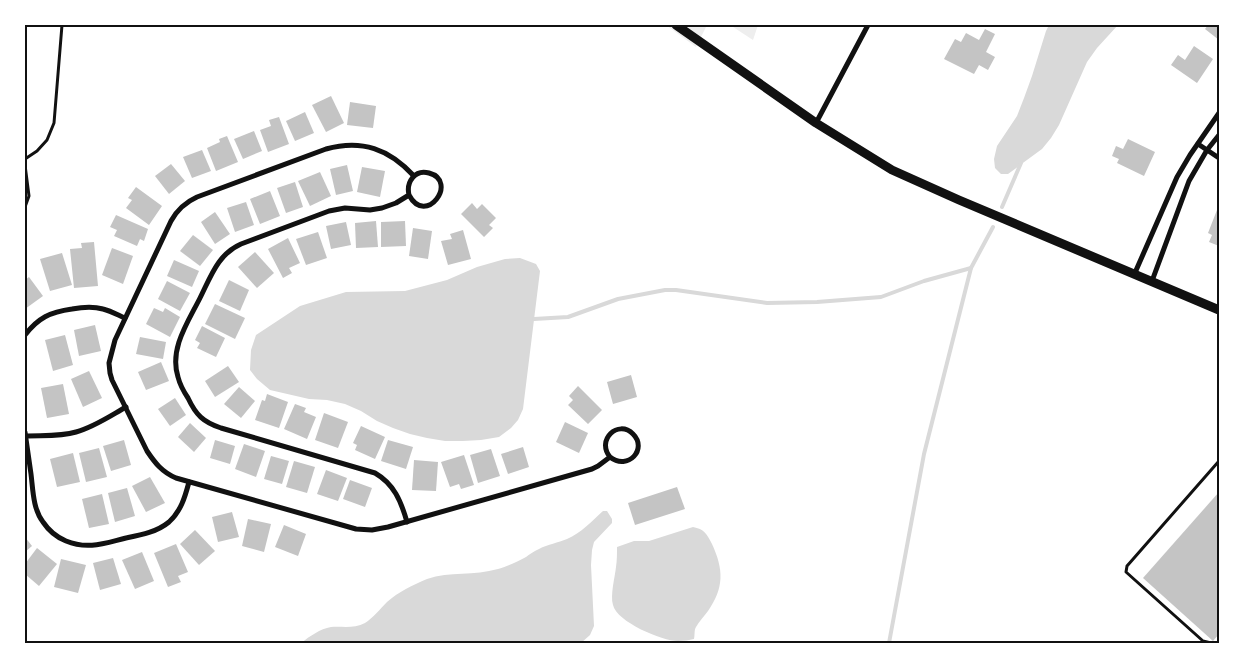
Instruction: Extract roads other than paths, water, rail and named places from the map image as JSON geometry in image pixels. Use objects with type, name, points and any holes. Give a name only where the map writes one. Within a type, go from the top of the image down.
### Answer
[{"type":"street","points":[[676,25],[816,123],[892,170],[966,204],[1219,310]]},
{"type":"street","points":[[816,123],[868,25]]},
{"type":"street","points":[[1134,274],[1177,177],[1219,113]]},
{"type":"street","points":[[1152,282],[1189,181],[1207,150],[1219,136]]},
{"type":"street","points":[[1198,144],[1219,158]]},
{"type":"street","points":[[414,176],[400,162],[386,152],[366,146],[340,146],[326,149],[194,198],[183,206],[173,217],[113,344],[109,367],[112,380],[147,451],[158,466],[169,475],[189,482],[356,529],[376,530],[592,469],[610,457]]},
{"type":"street","points":[[424,172],[434,175],[440,183],[440,193],[435,202],[425,206],[415,203],[409,195],[408,184],[410,180],[424,172]]},
{"type":"street","points":[[407,522],[398,496],[388,483],[375,473],[207,423],[194,411],[177,374],[176,359],[179,342],[215,268],[229,251],[241,244],[329,211],[345,208],[370,210],[382,208],[409,195]]},
{"type":"street","points":[[25,335],[41,319],[59,311],[94,307],[125,318]]},
{"type":"street","points":[[126,407],[76,433],[25,435],[34,499],[40,517],[53,534],[79,546],[96,546],[150,533],[167,523],[178,512],[189,482]]},
{"type":"street","points":[[620,429],[632,433],[637,439],[638,444],[638,450],[634,457],[628,461],[617,462],[610,457],[605,448],[609,435],[615,430],[620,429]]},
{"type":"lane","points":[[25,159],[37,151],[47,140],[54,123],[62,25]]},
{"type":"lane","points":[[25,165],[26,190],[29,196],[25,207]]},
{"type":"lane","points":[[1211,643],[1203,641],[1126,572],[1127,566],[1219,461]]},
{"type":"waterway","points":[[1002,207],[1021,163]]},
{"type":"waterway","points":[[889,643],[924,454],[971,268],[993,227]]},
{"type":"waterway","points":[[534,319],[568,317],[618,299],[665,290],[767,303],[817,302],[881,297],[924,281],[971,268]]}]
